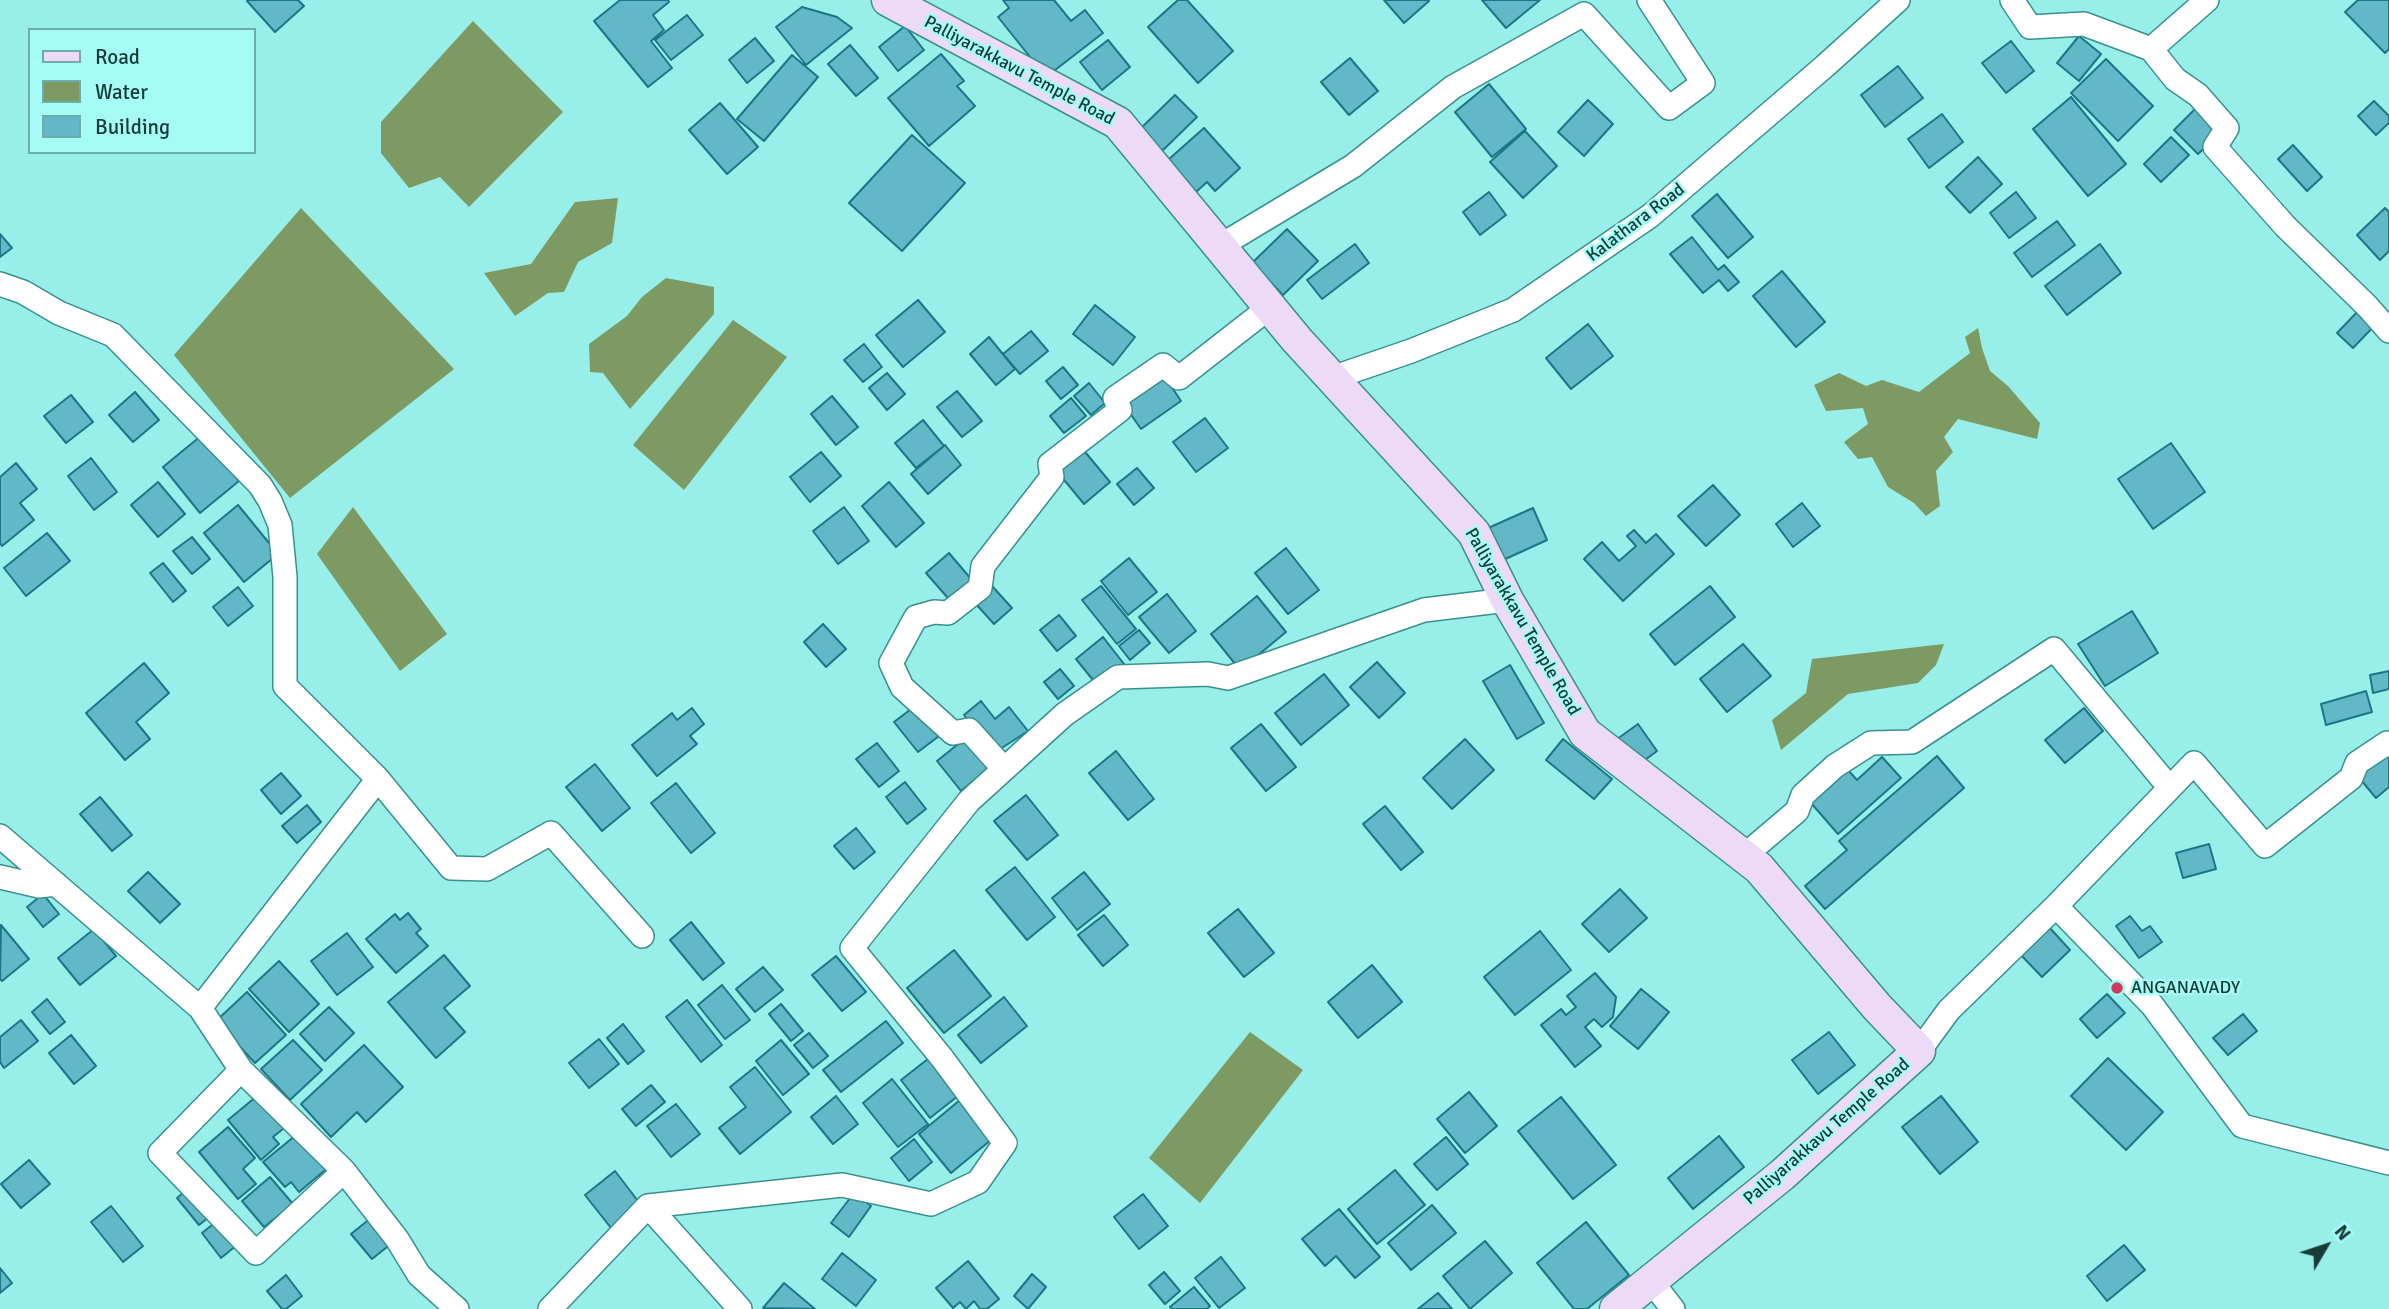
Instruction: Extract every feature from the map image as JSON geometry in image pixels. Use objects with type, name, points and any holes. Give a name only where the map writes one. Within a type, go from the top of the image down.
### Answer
[{"type":"street","name":"Palliyarakkavu Temple Road","points":[[888,0],[923,8],[1118,123],[1270,307],[1474,533],[1507,600],[1585,733],[1759,868],[1919,1051],[1782,1175],[1616,1309]]},
{"type":"street","points":[[1220,246],[1353,166],[1453,87],[1584,14],[1669,108],[1703,83],[1649,0]]},
{"type":"street","name":"Kalathara Road","points":[[1332,378],[1410,351],[1513,310],[1650,216],[1898,0]]},
{"type":"street","points":[[2012,0],[2030,27],[2084,24],[2151,49],[2175,79],[2198,94],[2227,128],[2215,147],[2285,226],[2389,331]]},
{"type":"street","points":[[2151,49],[2207,0]]},
{"type":"street","points":[[0,284],[23,292],[59,313],[113,335],[260,485],[280,524],[285,578],[285,686],[378,779],[451,868],[486,869],[551,833],[642,936]]},
{"type":"street","points":[[1004,769],[969,730],[953,733],[902,687],[891,663],[916,617],[934,612],[948,613],[980,588],[983,566],[1052,477],[1050,464],[1120,410],[1115,398],[1163,365],[1179,378],[1270,307]]},
{"type":"street","points":[[551,1309],[648,1206],[842,1185],[931,1204],[978,1181],[1005,1143],[942,1058],[852,948],[969,801],[1065,714],[1118,677],[1208,674],[1228,678],[1424,610],[1507,600]]},
{"type":"street","points":[[1744,856],[1797,811],[1803,795],[1835,766],[1871,743],[1912,742],[2054,649],[2170,788]]},
{"type":"street","points":[[1919,1051],[1949,1010],[2056,906],[2194,763],[2265,846],[2351,778],[2357,763],[2387,743],[2389,745]]},
{"type":"street","points":[[200,1009],[378,779]]},
{"type":"street","points":[[0,836],[200,1009],[241,1070],[344,1171],[397,1239],[419,1275],[457,1309]]},
{"type":"street","points":[[0,877],[39,886],[56,884]]},
{"type":"street","points":[[2056,906],[2152,1004],[2242,1126],[2389,1163]]},
{"type":"street","points":[[241,1070],[160,1153],[256,1253],[344,1171]]},
{"type":"street","points":[[648,1206],[740,1309]]},
{"type":"street","points":[[1651,1281],[1673,1309]]},
{"type":"water","points":[[473,21],[563,112],[469,207],[440,177],[409,188],[381,153],[381,122]]},
{"type":"water","points":[[618,198],[612,243],[578,262],[564,292],[548,293],[515,316],[484,273],[531,264],[575,202]]},
{"type":"water","points":[[301,208],[454,369],[290,498],[174,355]]},
{"type":"water","points":[[666,278],[714,287],[714,314],[630,409],[603,373],[590,372],[589,344],[627,316],[642,297]]},
{"type":"water","points":[[733,320],[787,357],[684,490],[633,445]]},
{"type":"water","points":[[1978,328],[1990,371],[2008,386],[2040,423],[2037,439],[1958,419],[1944,437],[1953,452],[1936,471],[1940,506],[1926,516],[1914,503],[1888,487],[1872,457],[1858,459],[1844,442],[1868,424],[1863,408],[1826,411],[1814,385],[1839,373],[1866,386],[1882,380],[1919,392],[1970,353],[1965,337]]},
{"type":"water","points":[[353,507],[447,634],[400,671],[317,554]]},
{"type":"water","points":[[1944,644],[1936,665],[1918,683],[1848,694],[1781,750],[1772,720],[1806,693],[1812,659]]},
{"type":"water","points":[[1250,1032],[1303,1070],[1200,1203],[1149,1158]]},
{"type":"building","points":[[298,0],[304,6],[275,32],[247,1]]},
{"type":"building","points":[[620,0],[669,2],[653,15],[664,30],[651,41],[672,68],[648,87],[594,21]]},
{"type":"building","points":[[1003,0],[1054,0],[1071,21],[1085,10],[1103,33],[1046,77],[998,17],[1009,8]]},
{"type":"building","points":[[1178,0],[1187,0],[1233,51],[1198,83],[1148,27]]},
{"type":"building","points":[[1384,0],[1429,0],[1429,1],[1404,23]]},
{"type":"building","points":[[1482,0],[1540,0],[1506,28]]},
{"type":"building","points":[[2358,0],[2389,0],[2389,49],[2385,53],[2345,12]]},
{"type":"building","points":[[802,7],[837,17],[852,28],[806,65],[776,27]]},
{"type":"building","points":[[687,15],[703,35],[671,60],[655,40]]},
{"type":"building","points":[[905,26],[924,50],[898,71],[879,47]]},
{"type":"building","points":[[2079,36],[2101,54],[2079,81],[2057,63]]},
{"type":"building","points":[[755,38],[774,61],[747,83],[729,60]]},
{"type":"building","points":[[1108,40],[1130,67],[1102,90],[1080,62]]},
{"type":"building","points":[[2011,41],[2034,71],[2006,93],[1982,63]]},
{"type":"building","points":[[850,45],[878,78],[856,96],[828,64]]},
{"type":"building","points":[[941,54],[964,81],[957,86],[975,106],[929,146],[888,98]]},
{"type":"building","points":[[792,55],[818,77],[764,141],[737,119]]},
{"type":"building","points":[[1350,58],[1378,91],[1349,115],[1321,82]]},
{"type":"building","points":[[2106,59],[2153,106],[2118,141],[2071,93]]},
{"type":"building","points":[[1898,66],[1923,98],[1885,127],[1861,95]]},
{"type":"building","points":[[1489,84],[1526,129],[1492,157],[1455,112]]},
{"type":"building","points":[[1175,95],[1197,117],[1160,153],[1138,131]]},
{"type":"building","points":[[2071,97],[2126,164],[2088,196],[2033,129]]},
{"type":"building","points":[[1588,100],[1613,124],[1584,156],[1558,132]]},
{"type":"building","points":[[2374,101],[2389,116],[2389,123],[2376,135],[2358,116]]},
{"type":"building","points":[[720,103],[758,147],[727,174],[689,130]]},
{"type":"building","points":[[2200,104],[2224,129],[2198,154],[2174,130]]},
{"type":"building","points":[[1942,114],[1963,142],[1929,168],[1908,139]]},
{"type":"building","points":[[1204,128],[1240,168],[1215,191],[1207,182],[1196,192],[1168,160]]},
{"type":"building","points":[[1525,131],[1557,166],[1523,198],[1490,162]]},
{"type":"building","points":[[912,135],[965,183],[902,251],[849,203]]},
{"type":"building","points":[[2171,137],[2189,155],[2161,182],[2144,164]]},
{"type":"building","points":[[2293,145],[2322,177],[2307,191],[2278,159]]},
{"type":"building","points":[[1978,157],[2002,184],[1970,213],[1946,187]]},
{"type":"building","points":[[1489,192],[1506,215],[1480,235],[1463,212]]},
{"type":"building","points":[[2016,192],[2036,218],[2009,238],[1990,213]]},
{"type":"building","points":[[1717,194],[1753,237],[1728,258],[1692,216]]},
{"type":"building","points":[[2385,208],[2389,212],[2389,251],[2380,260],[2357,235]]},
{"type":"building","points":[[2057,221],[2075,245],[2032,277],[2014,253]]},
{"type":"building","points":[[1287,229],[1318,261],[1283,295],[1252,263]]},
{"type":"building","points":[[0,234],[12,248],[0,257]]},
{"type":"building","points":[[1692,237],[1718,270],[1724,265],[1739,282],[1728,291],[1719,280],[1703,293],[1670,254]]},
{"type":"building","points":[[1355,244],[1369,263],[1322,299],[1307,280]]},
{"type":"building","points":[[2100,244],[2121,273],[2067,315],[2045,286]]},
{"type":"building","points":[[1782,271],[1825,322],[1796,347],[1753,296]]},
{"type":"building","points":[[918,300],[945,332],[903,367],[876,335]]},
{"type":"building","points":[[1095,305],[1135,337],[1113,365],[1073,334]]},
{"type":"building","points":[[2361,308],[2377,323],[2353,348],[2337,333]]},
{"type":"building","points":[[1588,324],[1613,356],[1571,389],[1546,358]]},
{"type":"building","points":[[1031,331],[1048,351],[1020,374],[1003,354]]},
{"type":"building","points":[[989,337],[1015,369],[996,385],[970,354]]},
{"type":"building","points":[[864,344],[882,367],[863,382],[844,360]]},
{"type":"building","points":[[1063,367],[1078,385],[1061,399],[1046,381]]},
{"type":"building","points":[[1161,371],[1181,401],[1141,429],[1120,399]]},
{"type":"building","points":[[887,373],[905,394],[887,410],[869,388]]},
{"type":"building","points":[[1089,383],[1105,403],[1091,415],[1074,396]]},
{"type":"building","points":[[957,391],[982,421],[962,437],[937,407]]},
{"type":"building","points":[[135,392],[159,420],[133,442],[109,415]]},
{"type":"building","points":[[71,395],[93,422],[66,443],[44,416]]},
{"type":"building","points":[[832,396],[858,427],[836,445],[811,414]]},
{"type":"building","points":[[1071,398],[1086,416],[1064,433],[1050,416]]},
{"type":"building","points":[[1205,418],[1228,448],[1196,472],[1173,442]]},
{"type":"building","points":[[923,420],[944,446],[916,468],[895,443]]},
{"type":"building","points":[[202,435],[239,481],[200,513],[163,467]]},
{"type":"building","points":[[2171,443],[2205,492],[2153,529],[2118,479]]},
{"type":"building","points":[[945,445],[961,465],[928,494],[911,474]]},
{"type":"building","points":[[1081,447],[1110,482],[1084,504],[1055,469]]},
{"type":"building","points":[[821,452],[841,476],[810,502],[790,477]]},
{"type":"building","points":[[91,458],[117,492],[94,510],[68,476]]},
{"type":"building","points":[[16,463],[37,489],[20,503],[34,520],[2,546],[0,477]]},
{"type":"building","points":[[1137,468],[1154,488],[1134,505],[1117,484]]},
{"type":"building","points":[[158,482],[185,514],[158,537],[131,505]]},
{"type":"building","points":[[889,482],[924,523],[896,547],[862,506]]},
{"type":"building","points":[[1713,485],[1740,515],[1706,546],[1678,516]]},
{"type":"building","points":[[1802,503],[1820,526],[1793,547],[1776,524]]},
{"type":"building","points":[[238,505],[278,554],[244,582],[204,533]]},
{"type":"building","points":[[844,507],[869,541],[838,564],[813,531]]},
{"type":"building","points":[[1533,508],[1547,540],[1501,561],[1486,529]]},
{"type":"building","points":[[1634,530],[1646,543],[1656,534],[1674,554],[1623,601],[1584,559],[1602,542],[1619,561],[1636,546],[1627,536]]},
{"type":"building","points":[[47,533],[70,561],[26,596],[4,568]]},
{"type":"building","points":[[192,537],[210,559],[192,574],[173,551]]},
{"type":"building","points":[[1286,548],[1319,590],[1288,614],[1255,573]]},
{"type":"building","points":[[949,553],[977,586],[954,605],[926,573]]},
{"type":"building","points":[[1129,558],[1157,592],[1128,615],[1101,581]]},
{"type":"building","points":[[163,563],[186,591],[173,602],[150,573]]},
{"type":"building","points":[[992,586],[1012,608],[994,624],[975,603]]},
{"type":"building","points":[[1101,586],[1136,629],[1117,644],[1082,600]]},
{"type":"building","points":[[1710,586],[1735,617],[1675,665],[1650,634]]},
{"type":"building","points":[[238,587],[253,606],[228,626],[213,607]]},
{"type":"building","points":[[1167,594],[1196,631],[1169,653],[1139,617]]},
{"type":"building","points":[[1257,596],[1286,632],[1240,670],[1211,634]]},
{"type":"building","points":[[2132,611],[2158,653],[2105,686],[2078,644]]},
{"type":"building","points":[[1059,615],[1076,636],[1057,651],[1040,630]]},
{"type":"building","points":[[823,624],[846,649],[826,667],[804,642]]},
{"type":"building","points":[[1139,630],[1150,643],[1130,660],[1119,646]]},
{"type":"building","points":[[1103,637],[1124,664],[1097,685],[1076,659]]},
{"type":"building","points":[[1743,644],[1771,676],[1727,712],[1700,679]]},
{"type":"building","points":[[1377,662],[1405,693],[1379,718],[1350,687]]},
{"type":"building","points":[[144,663],[169,693],[136,722],[150,739],[125,760],[86,713]]},
{"type":"building","points":[[1510,665],[1544,723],[1517,739],[1483,681]]},
{"type":"building","points":[[1060,669],[1074,686],[1058,699],[1044,682]]},
{"type":"building","points":[[2389,671],[2389,689],[2373,693],[2370,675]]},
{"type":"building","points":[[1324,674],[1349,705],[1301,745],[1275,713]]},
{"type":"building","points":[[2366,691],[2372,712],[2326,725],[2321,704]]},
{"type":"building","points":[[981,701],[995,719],[1009,707],[1028,731],[994,753],[964,715]]},
{"type":"building","points":[[915,706],[939,736],[918,752],[894,722]]},
{"type":"building","points":[[692,708],[704,724],[690,736],[697,744],[657,776],[632,745],[672,713],[677,720]]},
{"type":"building","points":[[2084,708],[2103,731],[2065,763],[2045,740]]},
{"type":"building","points":[[1261,724],[1296,767],[1266,791],[1231,748]]},
{"type":"building","points":[[1638,724],[1657,751],[1633,769],[1613,742]]},
{"type":"building","points":[[968,736],[992,766],[961,791],[937,761]]},
{"type":"building","points":[[1465,739],[1494,770],[1452,809],[1423,778]]},
{"type":"building","points":[[1563,739],[1612,779],[1594,799],[1546,760]]},
{"type":"building","points":[[877,743],[899,771],[879,787],[856,759]]},
{"type":"building","points":[[2389,747],[2389,787],[2376,798],[2356,774]]},
{"type":"building","points":[[1116,751],[1154,799],[1128,820],[1089,773]]},
{"type":"building","points":[[1937,756],[1964,788],[1825,909],[1805,886],[1847,850],[1839,841]]},
{"type":"building","points":[[1882,757],[1901,778],[1838,834],[1811,803],[1848,770],[1857,780]]},
{"type":"building","points":[[595,764],[630,808],[602,831],[566,787]]},
{"type":"building","points":[[281,773],[301,796],[281,814],[261,790]]},
{"type":"building","points":[[905,782],[926,809],[907,824],[886,797]]},
{"type":"building","points":[[676,783],[715,833],[691,853],[651,803]]},
{"type":"building","points":[[1026,795],[1058,835],[1027,860],[994,821]]},
{"type":"building","points":[[100,797],[132,835],[112,851],[80,814]]},
{"type":"building","points":[[307,805],[321,822],[297,843],[282,826]]},
{"type":"building","points":[[1385,806],[1423,852],[1401,870],[1363,824]]},
{"type":"building","points":[[856,828],[875,852],[854,869],[834,846]]},
{"type":"building","points":[[2209,844],[2216,869],[2183,878],[2176,853]]},
{"type":"building","points":[[1015,867],[1055,917],[1027,940],[986,890]]},
{"type":"building","points":[[148,872],[180,904],[160,923],[128,891]]},
{"type":"building","points":[[1084,872],[1110,904],[1077,930],[1052,898]]},
{"type":"building","points":[[1620,889],[1647,918],[1609,952],[1582,924]]},
{"type":"building","points":[[43,894],[59,914],[43,927],[27,907]]},
{"type":"building","points":[[1238,909],[1274,953],[1244,977],[1208,933]]},
{"type":"building","points":[[408,913],[421,929],[416,933],[428,946],[396,973],[366,939],[395,914],[400,920]]},
{"type":"building","points":[[1104,915],[1128,945],[1103,966],[1078,935]]},
{"type":"building","points":[[2130,916],[2142,931],[2150,926],[2162,942],[2139,958],[2116,926]]},
{"type":"building","points":[[691,922],[724,963],[703,980],[670,940]]},
{"type":"building","points":[[1,925],[29,959],[2,981],[0,979]]},
{"type":"building","points":[[2049,927],[2070,950],[2042,977],[2020,954]]},
{"type":"building","points":[[94,929],[116,956],[80,985],[58,958]]},
{"type":"building","points":[[1540,931],[1571,970],[1515,1015],[1484,977]]},
{"type":"building","points":[[347,933],[373,967],[337,995],[311,961]]},
{"type":"building","points":[[954,950],[991,996],[944,1033],[907,988]]},
{"type":"building","points":[[444,955],[470,986],[444,1008],[465,1032],[436,1058],[388,1002]]},
{"type":"building","points":[[836,956],[866,992],[842,1011],[812,975]]},
{"type":"building","points":[[279,961],[319,1004],[289,1032],[249,989]]},
{"type":"building","points":[[1372,965],[1402,1002],[1358,1038],[1328,1002]]},
{"type":"building","points":[[763,967],[783,990],[755,1012],[736,989]]},
{"type":"building","points":[[1595,973],[1616,997],[1613,1017],[1602,1027],[1594,1019],[1585,1027],[1601,1046],[1575,1067],[1541,1025],[1561,1009],[1566,1015],[1576,1007],[1567,996]]},
{"type":"building","points":[[722,985],[750,1020],[725,1039],[698,1005]]},
{"type":"building","points":[[1641,989],[1669,1012],[1638,1049],[1610,1026]]},
{"type":"building","points":[[247,992],[286,1035],[255,1063],[216,1021]]},
{"type":"building","points":[[2107,994],[2125,1013],[2097,1038],[2080,1019]]},
{"type":"building","points":[[1004,997],[1027,1026],[981,1063],[958,1035]]},
{"type":"building","points":[[47,999],[65,1022],[50,1034],[32,1012]]},
{"type":"building","points":[[687,1000],[722,1045],[701,1062],[666,1017]]},
{"type":"building","points":[[781,1004],[803,1031],[791,1041],[769,1014]]},
{"type":"building","points":[[329,1007],[354,1033],[325,1061],[300,1034]]},
{"type":"building","points":[[2243,1014],[2257,1031],[2228,1055],[2213,1038]]},
{"type":"building","points":[[21,1020],[38,1041],[4,1068],[0,1062],[0,1037]]},
{"type":"building","points":[[886,1021],[903,1043],[841,1092],[823,1070]]},
{"type":"building","points":[[623,1024],[644,1051],[628,1064],[607,1038]]},
{"type":"building","points":[[1829,1032],[1855,1065],[1818,1094],[1792,1060]]},
{"type":"building","points":[[809,1033],[828,1056],[813,1068],[794,1045]]},
{"type":"building","points":[[71,1035],[96,1066],[74,1084],[49,1053]]},
{"type":"building","points":[[599,1039],[619,1064],[589,1088],[569,1063]]},
{"type":"building","points":[[293,1040],[322,1070],[290,1100],[261,1069]]},
{"type":"building","points":[[781,1040],[809,1074],[783,1095],[756,1061]]},
{"type":"building","points":[[364,1045],[403,1087],[366,1122],[357,1112],[331,1137],[301,1104]]},
{"type":"building","points":[[933,1055],[963,1092],[930,1118],[901,1080]]},
{"type":"building","points":[[2108,1058],[2163,1112],[2126,1150],[2071,1096]]},
{"type":"building","points":[[755,1067],[791,1112],[740,1154],[719,1128],[746,1107],[730,1087]]},
{"type":"building","points":[[892,1079],[928,1124],[898,1147],[863,1103]]},
{"type":"building","points":[[651,1085],[665,1102],[636,1126],[622,1109]]},
{"type":"building","points":[[1469,1092],[1497,1126],[1465,1153],[1437,1119]]},
{"type":"building","points":[[257,1096],[289,1124],[273,1137],[279,1144],[261,1160],[228,1120]]},
{"type":"building","points":[[836,1096],[858,1124],[833,1144],[811,1117]]},
{"type":"building","points":[[1941,1096],[1978,1142],[1940,1174],[1902,1127]]},
{"type":"building","points":[[1561,1097],[1616,1165],[1573,1199],[1518,1131]]},
{"type":"building","points":[[960,1100],[992,1139],[951,1173],[919,1134]]},
{"type":"building","points":[[676,1104],[700,1134],[671,1157],[647,1126]]},
{"type":"building","points":[[228,1127],[255,1158],[243,1169],[256,1184],[238,1199],[199,1152]]},
{"type":"building","points":[[296,1135],[330,1166],[299,1192],[291,1182],[285,1187],[263,1162]]},
{"type":"building","points":[[1719,1136],[1744,1167],[1693,1209],[1668,1178]]},
{"type":"building","points":[[1446,1137],[1468,1164],[1437,1190],[1414,1164]]},
{"type":"building","points":[[914,1139],[932,1162],[909,1181],[891,1158]]},
{"type":"building","points":[[29,1160],[50,1184],[21,1208],[1,1184]]},
{"type":"building","points":[[1395,1170],[1425,1205],[1377,1244],[1348,1209]]},
{"type":"building","points":[[615,1171],[641,1205],[611,1228],[585,1195]]},
{"type":"building","points":[[270,1177],[293,1204],[264,1227],[242,1201]]},
{"type":"building","points":[[191,1186],[214,1213],[199,1225],[177,1198]]},
{"type":"building","points":[[854,1193],[871,1206],[849,1237],[831,1223]]},
{"type":"building","points":[[1143,1194],[1168,1226],[1139,1249],[1114,1217]]},
{"type":"building","points":[[1432,1205],[1456,1233],[1411,1270],[1388,1243]]},
{"type":"building","points":[[111,1206],[143,1246],[123,1262],[91,1222]]},
{"type":"building","points":[[1339,1209],[1380,1257],[1355,1278],[1336,1256],[1325,1266],[1302,1239]]},
{"type":"building","points":[[371,1218],[392,1243],[372,1259],[351,1234]]},
{"type":"building","points":[[217,1221],[237,1245],[221,1258],[202,1233]]},
{"type":"building","points":[[1586,1222],[1629,1275],[1587,1309],[1574,1309],[1537,1263]]},
{"type":"building","points":[[1485,1241],[1512,1273],[1470,1309],[1443,1276]]},
{"type":"building","points":[[2124,1245],[2145,1270],[2107,1301],[2087,1276]]},
{"type":"building","points":[[842,1253],[876,1280],[856,1306],[822,1279]]},
{"type":"building","points":[[1221,1257],[1245,1288],[1219,1308],[1195,1278]]},
{"type":"building","points":[[968,1261],[999,1299],[987,1309],[980,1309],[974,1301],[966,1309],[960,1302],[953,1308],[936,1288]]},
{"type":"building","points":[[0,1268],[12,1283],[0,1293]]},
{"type":"building","points":[[1164,1272],[1180,1291],[1165,1304],[1149,1285]]},
{"type":"building","points":[[1032,1274],[1046,1287],[1028,1309],[1014,1296]]},
{"type":"building","points":[[286,1275],[302,1296],[286,1309],[282,1309],[267,1291]]},
{"type":"building","points":[[784,1283],[815,1309],[763,1308]]},
{"type":"building","points":[[1194,1287],[1210,1306],[1207,1309],[1170,1307]]},
{"type":"building","points":[[1438,1293],[1452,1309],[1418,1309]]},
{"type":"place","name":"ANGANAVADY","points":[[2117,988]]}]
